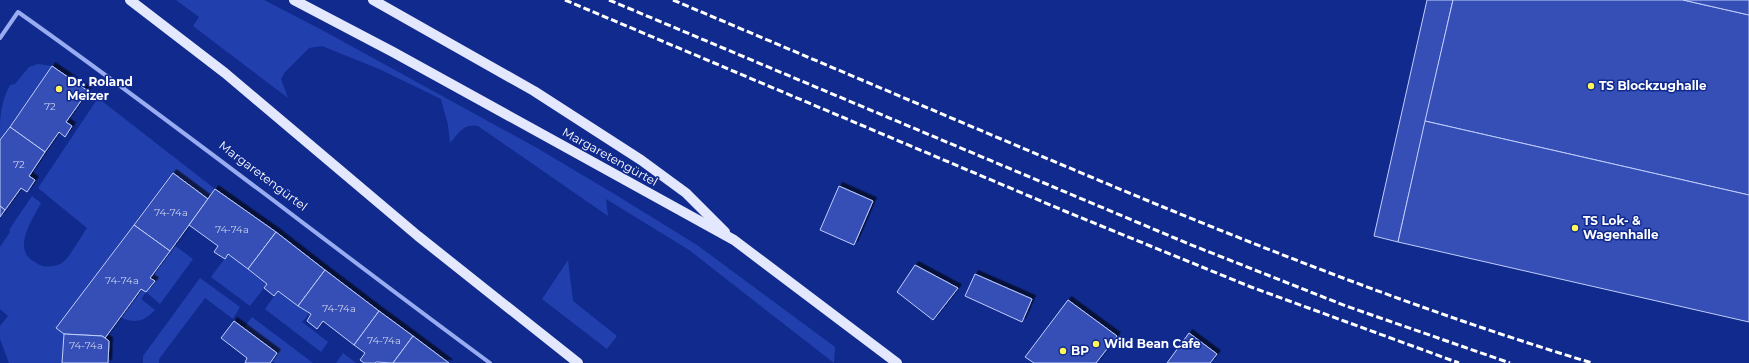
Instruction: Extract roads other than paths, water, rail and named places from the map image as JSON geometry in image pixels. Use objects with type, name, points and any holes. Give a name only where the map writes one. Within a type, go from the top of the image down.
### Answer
[{"type":"main road","points":[[130,0],[225,73],[418,236],[578,363]]},
{"type":"main road","name":"Margaretengürtel","points":[[294,0],[393,52],[734,240],[897,363]]},
{"type":"main road","points":[[373,0],[534,91],[641,160],[686,193],[734,240]]},
{"type":"street","name":"Margaretengürtel","points":[[0,38],[18,12],[138,98],[490,363]]},
{"type":"railway","points":[[565,0],[1067,212],[1251,287],[1459,363]]},
{"type":"railway","points":[[609,0],[1189,244],[1346,306],[1510,363]]},
{"type":"railway","points":[[673,0],[1232,235],[1447,316],[1592,363]]},
{"type":"place","name":"TS Blockzughalle","points":[[1591,86]]},
{"type":"place","name":"Dr. Roland Meizer","points":[[59,89]]},
{"type":"place","name":"TS Lok- & Wagenhalle","points":[[1575,228]]},
{"type":"place","name":"Wild Bean Cafe","points":[[1096,344]]},
{"type":"place","name":"BP","points":[[1063,351]]}]
